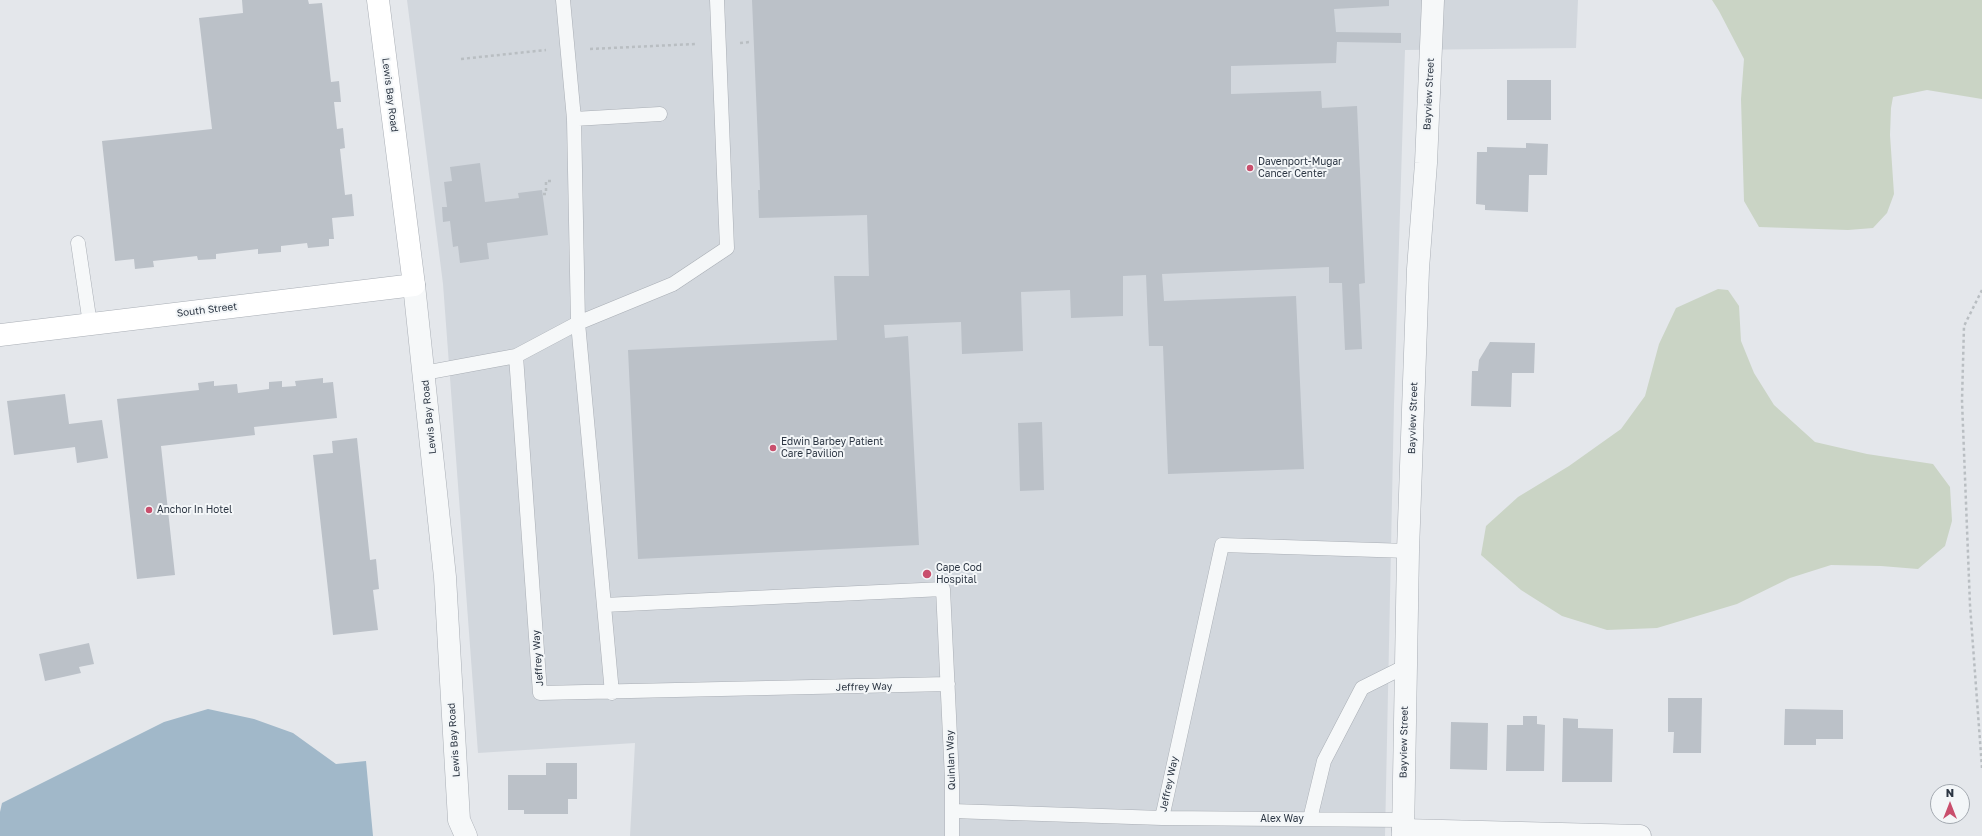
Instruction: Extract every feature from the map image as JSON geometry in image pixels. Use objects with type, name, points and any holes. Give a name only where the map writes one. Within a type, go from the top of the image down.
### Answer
[{"type":"main road","name":"Lewis Bay Road","points":[[378,0],[414,285]]},
{"type":"main road","name":"South Street","points":[[0,335],[414,285]]},
{"type":"street","name":"Bayview Street","points":[[1403,829],[1408,551],[1418,269],[1426,163],[1433,0]]},
{"type":"street","name":"Lewis Bay Road","points":[[414,285],[445,577],[461,831]]},
{"type":"street","points":[[1403,829],[1640,836]]},
{"type":"lane","points":[[563,0],[574,119],[578,323],[612,693]]},
{"type":"lane","points":[[424,373],[516,356],[578,323],[673,284],[728,248],[717,0]]},
{"type":"lane","points":[[574,119],[660,114]]},
{"type":"lane","points":[[78,243],[90,324]]},
{"type":"lane","name":"Jeffrey Way","points":[[516,356],[540,693],[612,693],[948,684]]},
{"type":"lane","name":"Jeffrey Way","points":[[952,811],[1162,818],[1222,545],[1408,551]]},
{"type":"lane","name":"Quinlan Way","points":[[604,605],[943,589],[948,684],[952,836]]},
{"type":"lane","points":[[1310,819],[1324,761],[1362,688],[1406,666]]},
{"type":"lane","name":"Alex Way","points":[[1162,818],[1310,819],[1403,829]]},
{"type":"path","points":[[461,59],[540,50],[750,42]]},
{"type":"path","points":[[543,194],[546,194],[546,182],[558,181]]},
{"type":"path","points":[[1982,290],[1964,326],[1962,401],[1970,605],[1982,768]]},
{"type":"shaded area","name":"Cape Cod Hospital","points":[[407,0],[1578,0],[1576,48],[1405,50],[1394,404],[1385,836],[630,836],[635,743],[478,753],[443,284]]},
{"type":"green space","points":[[1712,0],[1982,0],[1982,99],[1927,90],[1893,97],[1890,135],[1894,194],[1887,213],[1873,228],[1848,230],[1759,227],[1744,201],[1741,99],[1744,59]]},
{"type":"green space","points":[[1718,289],[1728,290],[1739,306],[1741,341],[1754,373],[1774,405],[1815,442],[1867,454],[1933,464],[1950,487],[1952,521],[1945,546],[1918,569],[1881,566],[1831,565],[1790,578],[1737,604],[1657,628],[1607,630],[1562,616],[1521,590],[1481,555],[1486,526],[1518,497],[1569,466],[1621,429],[1645,396],[1659,344],[1676,308]]},
{"type":"water","points":[[208,709],[254,719],[293,733],[336,764],[366,761],[373,836],[0,836],[0,812],[2,803],[164,722]]},
{"type":"building","points":[[242,0],[308,0],[309,4],[322,3],[331,82],[339,81],[341,102],[334,102],[337,129],[343,128],[345,148],[340,149],[345,195],[352,194],[354,216],[332,218],[334,239],[329,239],[329,246],[308,248],[307,243],[281,246],[281,252],[258,254],[258,249],[216,254],[216,259],[198,260],[197,256],[153,261],[154,267],[135,269],[134,259],[115,261],[102,141],[212,129],[199,18],[243,13]]},
{"type":"building","points":[[752,0],[1389,0],[1389,6],[1334,9],[1336,32],[1401,33],[1401,43],[1337,42],[1336,63],[1231,66],[1231,94],[1321,91],[1322,108],[1357,106],[1365,283],[1359,284],[1362,349],[1345,350],[1342,283],[1329,283],[1329,267],[1162,274],[1164,301],[1296,296],[1304,469],[1168,474],[1163,346],[1149,346],[1146,275],[1123,276],[1123,316],[1071,318],[1070,290],[1021,292],[1023,351],[962,354],[961,322],[884,325],[885,338],[908,336],[919,545],[638,559],[628,350],[837,340],[834,276],[869,276],[867,215],[759,218],[758,190],[760,190]]},
{"type":"building","points":[[1507,80],[1551,80],[1551,120],[1507,120]]},
{"type":"building","points":[[1526,143],[1548,144],[1547,175],[1529,175],[1528,212],[1485,210],[1485,205],[1476,204],[1477,152],[1487,152],[1487,147],[1526,148]]},
{"type":"building","points":[[480,163],[485,202],[519,198],[518,193],[542,190],[548,235],[487,243],[489,259],[460,263],[458,246],[453,247],[450,221],[443,222],[442,207],[447,207],[444,182],[452,181],[450,167]]},
{"type":"building","points":[[1490,342],[1535,343],[1534,373],[1512,373],[1511,407],[1471,406],[1472,371],[1478,371],[1479,360]]},
{"type":"building","name":"Anchor In Hotel","points":[[323,378],[323,383],[333,382],[337,418],[254,427],[255,435],[161,446],[175,575],[137,579],[117,399],[199,390],[198,383],[214,381],[214,386],[237,384],[238,393],[269,389],[269,382],[282,381],[282,387],[296,386],[295,381]]},
{"type":"building","points":[[65,394],[69,424],[102,420],[108,458],[77,463],[75,447],[14,455],[7,401]]},
{"type":"building","points":[[1042,422],[1044,490],[1020,491],[1018,423]]},
{"type":"building","points":[[357,438],[370,560],[376,559],[379,589],[373,590],[378,630],[333,635],[313,455],[333,453],[332,441]]},
{"type":"building","points":[[89,643],[94,664],[79,667],[81,673],[45,681],[39,654]]},
{"type":"building","points":[[1668,698],[1702,698],[1701,753],[1673,753],[1674,732],[1668,732]]},
{"type":"building","points":[[1785,709],[1843,710],[1843,739],[1816,739],[1816,745],[1784,745]]},
{"type":"building","points":[[1523,716],[1537,716],[1537,724],[1545,725],[1544,771],[1506,771],[1507,725],[1523,725]]},
{"type":"building","points":[[1563,718],[1578,719],[1578,728],[1613,729],[1612,782],[1562,782]]},
{"type":"building","points":[[1451,722],[1488,723],[1487,770],[1450,769]]},
{"type":"building","points":[[546,763],[577,763],[577,799],[568,799],[568,814],[524,814],[524,810],[508,810],[508,775],[546,775]]},
{"type":"place","name":"Davenport-Mugar Cancer Center","points":[[1250,168]]},
{"type":"place","name":"Edwin Barbey Patient Care Pavilion","points":[[773,448]]},
{"type":"place","name":"Anchor In Hotel","points":[[149,510]]},
{"type":"place","name":"Cape Cod Hospital","points":[[927,574]]}]
